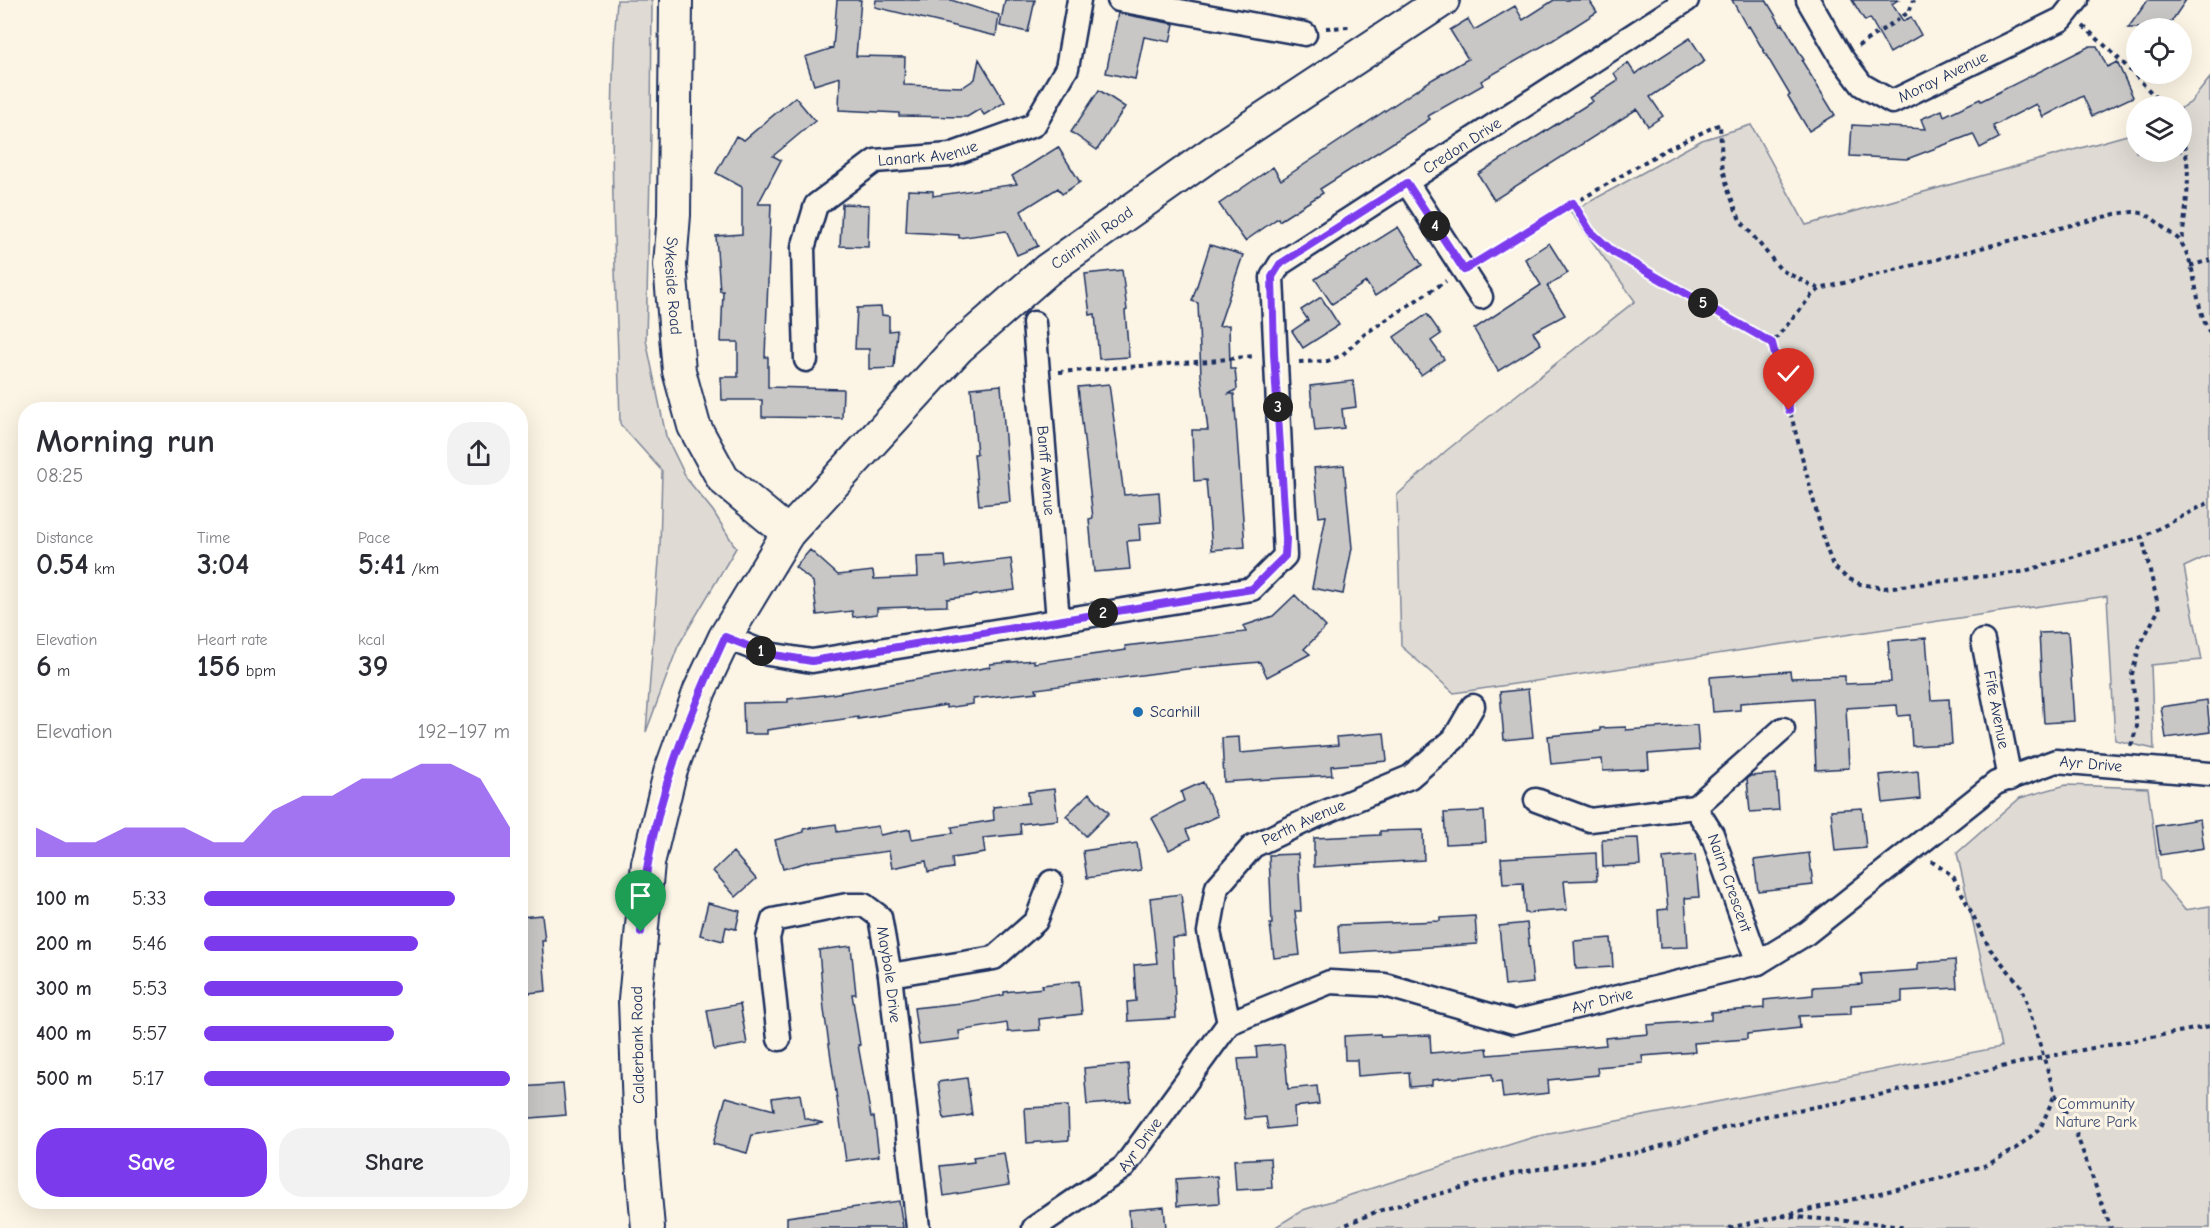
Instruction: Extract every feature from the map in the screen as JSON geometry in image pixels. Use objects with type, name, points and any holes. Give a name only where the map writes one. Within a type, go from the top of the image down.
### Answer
[{"type":"main road","name":"Sykeside Road","points":[[676,0],[674,215],[670,265],[680,371],[694,426],[723,479],[788,533]]},
{"type":"main road","name":"Cairnhill Road","points":[[788,533],[958,348],[1047,270],[1225,144],[1443,0]]},
{"type":"main road","name":"Calderbank Road","points":[[648,1228],[640,1139],[635,1000],[648,863],[670,773],[700,690],[725,637],[788,533]]},
{"type":"street","name":"Lanark Avenue","points":[[806,360],[803,248],[816,205],[875,161],[950,155],[1034,125],[1067,68],[1078,0]]},
{"type":"street","points":[[1119,0],[1305,34]]},
{"type":"street","name":"Credon Drive","points":[[725,637],[768,654],[812,661],[1252,589],[1285,556],[1272,277],[1280,264],[1687,0]]},
{"type":"street","name":"Moray Avenue","points":[[1808,0],[1841,57],[1862,85],[1892,102],[2062,19],[2072,6]]},
{"type":"street","points":[[1407,183],[1481,297]]},
{"type":"street","name":"Banff Avenue","points":[[1034,323],[1058,620]]},
{"type":"street","name":"Fife Avenue","points":[[1983,641],[2010,779]]},
{"type":"street","name":"Perth Avenue","points":[[1229,1023],[1209,932],[1217,887],[1253,846],[1316,816],[1410,777],[1454,739],[1473,706]]},
{"type":"street","points":[[1536,800],[1590,820],[1695,807],[1783,729]]},
{"type":"street","name":"Ayr Drive","points":[[1034,1228],[1124,1167],[1229,1023],[1330,982],[1385,985],[1514,1022],[1758,963],[1807,933],[1996,783],[2056,761],[2210,774]]},
{"type":"street","name":"Nairn Crescent","points":[[1695,807],[1712,834],[1758,963]]},
{"type":"street","points":[[890,975],[994,958],[1036,921],[1052,882]]},
{"type":"street","name":"Maybole Drive","points":[[779,1039],[768,938],[773,920],[847,905],[864,905],[880,917],[890,975],[918,1228]]},
{"type":"path","points":[[1841,57],[1909,12],[1914,0]]},
{"type":"path","points":[[2072,6],[2154,96]]},
{"type":"path","points":[[1464,270],[1665,150],[1720,124],[1722,164],[1728,190],[1740,220],[1781,270],[1820,290]]},
{"type":"path","points":[[2187,162],[2182,243],[2190,266],[2202,319],[2210,333]]},
{"type":"path","points":[[1573,203],[1590,231],[1613,252],[1772,343],[1825,544],[1833,566],[1847,578],[1860,584],[1884,588],[2021,572],[2142,537],[2210,502]]},
{"type":"path","points":[[1772,343],[1812,295],[1820,290],[2115,214],[2137,211],[2151,217],[2182,243]]},
{"type":"path","points":[[2190,266],[2210,260]]},
{"type":"path","points":[[2125,767],[2137,727],[2132,674],[2140,645],[2159,609],[2142,537]]},
{"type":"path","points":[[1913,849],[1953,876],[1990,949],[2022,987],[2055,1094],[2073,1125],[2110,1228]]},
{"type":"path","points":[[1338,1228],[1378,1211],[1515,1173],[1640,1152],[1766,1116],[1889,1093],[2045,1057],[2210,1026]]},
{"type":"path","points":[[1729,1228],[1935,1180],[1987,1165],[2015,1149],[2040,1129],[2055,1094]]},
{"type":"path","points":[[1782,1216],[1907,1228]]},
{"type":"green space","points":[[617,0],[652,0],[646,340],[666,436],[687,479],[713,511],[736,548],[678,646],[646,732],[660,547],[662,471],[620,424],[612,159]]},
{"type":"green space","points":[[2210,78],[2210,555],[2184,567],[2202,660],[2151,665],[2154,749],[2115,740],[2107,596],[1454,693],[1401,646],[1397,495],[1447,450],[1635,301],[1571,212],[1702,140],[1751,125],[1806,225],[2126,135],[2126,162],[2192,162],[2192,100]]},
{"type":"green space","name":"Community Nature Park","points":[[2066,785],[2148,788],[2160,880],[2185,910],[2210,906],[2210,1228],[1274,1228],[1303,1210],[1534,1137],[2001,1047],[1957,853],[2020,798]]},
{"type":"building","points":[[837,0],[861,0],[856,56],[905,57],[904,85],[963,87],[975,79],[979,59],[1005,102],[984,115],[980,109],[967,117],[899,116],[899,113],[839,110],[840,77],[814,85],[805,57],[833,48]]},
{"type":"building","points":[[876,0],[951,0],[999,15],[996,36],[875,7]]},
{"type":"building","points":[[1005,0],[1035,0],[1028,32],[1000,26]]},
{"type":"building","points":[[1554,0],[1589,0],[1597,12],[1481,81],[1483,85],[1428,116],[1430,119],[1320,189],[1323,193],[1279,221],[1278,218],[1245,241],[1219,204],[1273,167],[1281,180],[1433,79],[1468,59],[1450,30],[1468,19],[1474,30],[1515,6],[1523,20]]},
{"type":"building","points":[[1732,0],[1766,0],[1781,25],[1783,24],[1804,60],[1802,61],[1835,115],[1809,131],[1788,96],[1790,95]]},
{"type":"building","points":[[1852,0],[1898,0],[1892,4],[1903,21],[1911,17],[1921,35],[1890,53],[1870,18],[1865,21]]},
{"type":"building","points":[[2148,0],[2186,0],[2174,18],[2135,18]]},
{"type":"building","points":[[1118,13],[1174,24],[1170,42],[1144,37],[1135,79],[1106,73]]},
{"type":"building","points":[[1690,38],[1705,61],[1650,97],[1663,116],[1648,126],[1637,109],[1494,200],[1478,174],[1593,101],[1590,98],[1618,80],[1614,73],[1628,63],[1635,74]]},
{"type":"building","points":[[2090,46],[2097,46],[2107,67],[2117,62],[2133,96],[2126,96],[2126,100],[2092,116],[2083,96],[2043,117],[2036,104],[1993,126],[1999,138],[1980,148],[1973,134],[1907,159],[1850,156],[1852,125],[1925,129],[1921,119],[1942,110],[1944,116],[1980,99],[1981,101]]},
{"type":"building","points":[[1099,90],[1125,107],[1097,150],[1071,132]]},
{"type":"building","points":[[795,97],[815,121],[773,156],[781,160],[758,204],[771,204],[765,357],[768,357],[768,387],[843,389],[842,418],[762,417],[762,400],[722,400],[721,377],[738,377],[738,342],[721,342],[723,291],[720,291],[716,236],[742,234],[742,187],[716,173],[736,136],[744,140]]},
{"type":"building","points":[[1058,147],[1080,182],[1062,194],[1058,188],[1021,211],[1038,246],[1017,255],[1006,231],[959,238],[959,235],[906,232],[908,190],[933,191],[933,196],[1017,184],[1012,176]]},
{"type":"building","points":[[842,204],[869,205],[868,247],[840,246]]},
{"type":"building","points":[[1398,227],[1422,265],[1375,296],[1366,282],[1332,304],[1315,279]]},
{"type":"building","points":[[1549,243],[1568,273],[1547,286],[1565,315],[1533,332],[1541,344],[1498,371],[1474,329],[1541,285],[1525,259]]},
{"type":"building","points":[[1210,245],[1243,255],[1219,326],[1229,325],[1230,369],[1235,369],[1237,389],[1229,394],[1234,394],[1245,547],[1212,550],[1206,480],[1194,481],[1192,430],[1208,430],[1201,375],[1198,303],[1192,301]]},
{"type":"building","points":[[1122,270],[1129,357],[1099,359],[1095,314],[1090,315],[1085,274]]},
{"type":"building","points":[[1321,297],[1339,325],[1303,348],[1292,331],[1308,320],[1301,310]]},
{"type":"building","points":[[881,307],[882,315],[889,316],[889,331],[897,330],[894,368],[869,369],[869,349],[855,349],[857,308]]},
{"type":"building","points":[[1427,314],[1441,334],[1431,341],[1444,359],[1421,375],[1394,337]]},
{"type":"building","points":[[1353,381],[1356,407],[1342,409],[1344,428],[1315,431],[1310,386]]},
{"type":"building","points":[[1109,384],[1124,495],[1159,492],[1161,522],[1139,524],[1140,540],[1127,541],[1130,569],[1094,572],[1089,519],[1093,518],[1078,387]]},
{"type":"building","points":[[1001,385],[1010,502],[979,505],[971,388]]},
{"type":"building","points":[[1344,465],[1352,548],[1343,594],[1312,588],[1326,516],[1319,517],[1314,468]]},
{"type":"building","points":[[810,550],[838,575],[873,571],[874,579],[918,577],[917,557],[945,556],[946,567],[1011,559],[1015,590],[947,599],[947,606],[877,608],[877,614],[853,617],[852,611],[817,615],[813,582],[795,567]]},
{"type":"building","points":[[1295,595],[1326,627],[1304,649],[1310,654],[1267,677],[1260,662],[1194,668],[1036,689],[1037,692],[973,699],[973,704],[946,708],[946,705],[767,730],[767,734],[744,734],[743,703],[788,702],[788,699],[832,694],[990,667],[990,664],[1034,660],[1034,663],[1126,650],[1125,646],[1246,632],[1243,626],[1273,616]]},
{"type":"building","points":[[2068,632],[2074,721],[2044,723],[2039,633]]},
{"type":"building","points":[[1926,638],[1931,700],[1949,699],[1952,744],[1912,746],[1910,715],[1898,716],[1897,705],[1846,708],[1849,768],[1816,770],[1813,698],[1740,703],[1740,710],[1713,712],[1710,677],[1790,671],[1791,678],[1845,676],[1845,684],[1891,682],[1888,641]]},
{"type":"building","points":[[1528,689],[1533,737],[1504,740],[1500,692]]},
{"type":"building","points":[[2207,700],[2210,732],[2166,738],[2161,707]]},
{"type":"building","points":[[1697,725],[1699,750],[1648,754],[1649,769],[1603,771],[1602,759],[1551,764],[1548,736],[1600,731],[1600,728],[1626,727],[1626,730]]},
{"type":"building","points":[[1384,733],[1387,761],[1331,766],[1332,775],[1224,782],[1222,738],[1239,737],[1240,753],[1338,745],[1337,737]]},
{"type":"building","points":[[1918,771],[1920,799],[1883,803],[1880,775]]},
{"type":"building","points":[[1776,774],[1779,810],[1750,812],[1747,779],[1750,776]]},
{"type":"building","points":[[1203,782],[1218,816],[1186,830],[1190,839],[1169,850],[1152,818],[1184,801],[1181,792]]},
{"type":"building","points":[[1054,789],[1058,820],[1020,824],[1021,834],[983,838],[985,853],[952,858],[953,868],[928,872],[926,861],[892,868],[889,851],[811,861],[783,869],[775,840],[804,832],[804,829],[836,824],[837,832],[878,826],[880,835],[910,829],[912,839],[953,833],[952,827],[994,820],[993,807],[1029,803],[1028,792]]},
{"type":"building","points":[[1089,793],[1109,813],[1086,836],[1066,816]]},
{"type":"building","points":[[1862,808],[1866,848],[1835,851],[1831,810]]},
{"type":"building","points":[[1484,811],[1486,842],[1446,844],[1444,813]]},
{"type":"building","points":[[2200,819],[2204,848],[2160,855],[2156,826]]},
{"type":"building","points":[[1423,830],[1424,860],[1314,867],[1314,838],[1380,835],[1380,831]]},
{"type":"building","points":[[1638,838],[1640,865],[1603,867],[1602,839]]},
{"type":"building","points":[[1137,843],[1141,870],[1087,878],[1083,851]]},
{"type":"building","points":[[733,852],[756,879],[736,897],[713,871]]},
{"type":"building","points":[[1596,853],[1597,880],[1564,881],[1567,910],[1525,913],[1523,883],[1503,884],[1501,858]]},
{"type":"building","points":[[1809,853],[1813,885],[1758,891],[1754,860]]},
{"type":"building","points":[[1298,854],[1301,911],[1295,911],[1300,955],[1274,958],[1270,924],[1272,924],[1269,855]]},
{"type":"building","points":[[1695,855],[1699,897],[1685,898],[1688,947],[1660,948],[1658,910],[1668,909],[1663,858]]},
{"type":"building","points":[[1181,894],[1186,937],[1172,938],[1176,1018],[1128,1021],[1127,1002],[1136,1001],[1134,965],[1157,963],[1150,898]]},
{"type":"building","points":[[708,903],[740,911],[736,929],[726,927],[723,941],[700,935]]},
{"type":"building","points":[[542,915],[546,991],[528,993],[528,916]]},
{"type":"building","points":[[1475,916],[1477,944],[1340,953],[1338,925],[1440,921],[1440,918]]},
{"type":"building","points":[[1527,923],[1533,983],[1505,986],[1499,926]]},
{"type":"building","points":[[1611,938],[1613,967],[1576,969],[1574,941]]},
{"type":"building","points":[[851,946],[856,994],[852,994],[860,1045],[858,1045],[871,1117],[874,1117],[879,1156],[846,1161],[824,1010],[819,950]]},
{"type":"building","points":[[1955,960],[1957,988],[1902,991],[1902,1002],[1851,1005],[1851,1014],[1799,1016],[1800,1028],[1747,1034],[1747,1039],[1694,1043],[1695,1052],[1642,1056],[1643,1063],[1597,1067],[1598,1075],[1548,1080],[1549,1093],[1503,1098],[1501,1081],[1493,1082],[1492,1074],[1432,1080],[1432,1085],[1410,1087],[1409,1072],[1358,1076],[1357,1060],[1345,1060],[1344,1036],[1430,1035],[1431,1053],[1487,1048],[1488,1055],[1606,1045],[1605,1038],[1648,1034],[1647,1025],[1711,1020],[1711,1012],[1764,1008],[1764,1000],[1813,995],[1813,987],[1862,984],[1861,974],[1918,970],[1918,963]]},
{"type":"building","points":[[1079,981],[1082,1014],[1039,1019],[1040,1030],[1008,1032],[1007,1023],[959,1031],[960,1039],[919,1044],[914,1008],[961,1003],[1004,995],[1004,992]]},
{"type":"building","points":[[740,1004],[747,1044],[714,1050],[707,1010]]},
{"type":"building","points":[[1284,1044],[1288,1089],[1317,1086],[1319,1104],[1294,1107],[1295,1126],[1268,1129],[1266,1117],[1245,1119],[1238,1059],[1257,1058],[1256,1047]]},
{"type":"building","points":[[1128,1064],[1131,1101],[1087,1105],[1084,1068]]},
{"type":"building","points":[[967,1078],[972,1115],[944,1119],[938,1082]]},
{"type":"building","points":[[563,1084],[566,1115],[528,1118],[528,1086]]},
{"type":"building","points":[[800,1094],[804,1118],[823,1123],[752,1135],[747,1153],[713,1144],[726,1097],[774,1110],[772,1098]]},
{"type":"building","points":[[1068,1106],[1069,1140],[1027,1143],[1025,1108]]},
{"type":"building","points":[[1004,1153],[1009,1185],[944,1196],[940,1166],[974,1162],[973,1157]]},
{"type":"building","points":[[1270,1158],[1272,1188],[1236,1190],[1234,1160]]},
{"type":"building","points":[[1217,1176],[1219,1203],[1177,1206],[1176,1179]]},
{"type":"building","points":[[899,1201],[903,1228],[787,1228],[787,1217]]},
{"type":"building","points":[[1164,1207],[1166,1228],[1130,1228],[1129,1210]]},
{"type":"place","name":"Scarhill","points":[[1138,712]]},
{"type":"route","points":[[641,932],[648,863],[670,773],[700,690],[725,637],[768,654],[812,661],[1252,589],[1285,556],[1272,277],[1280,264],[1407,183],[1464,270],[1573,203],[1590,231],[1613,252],[1772,343],[1789,410]]}]
